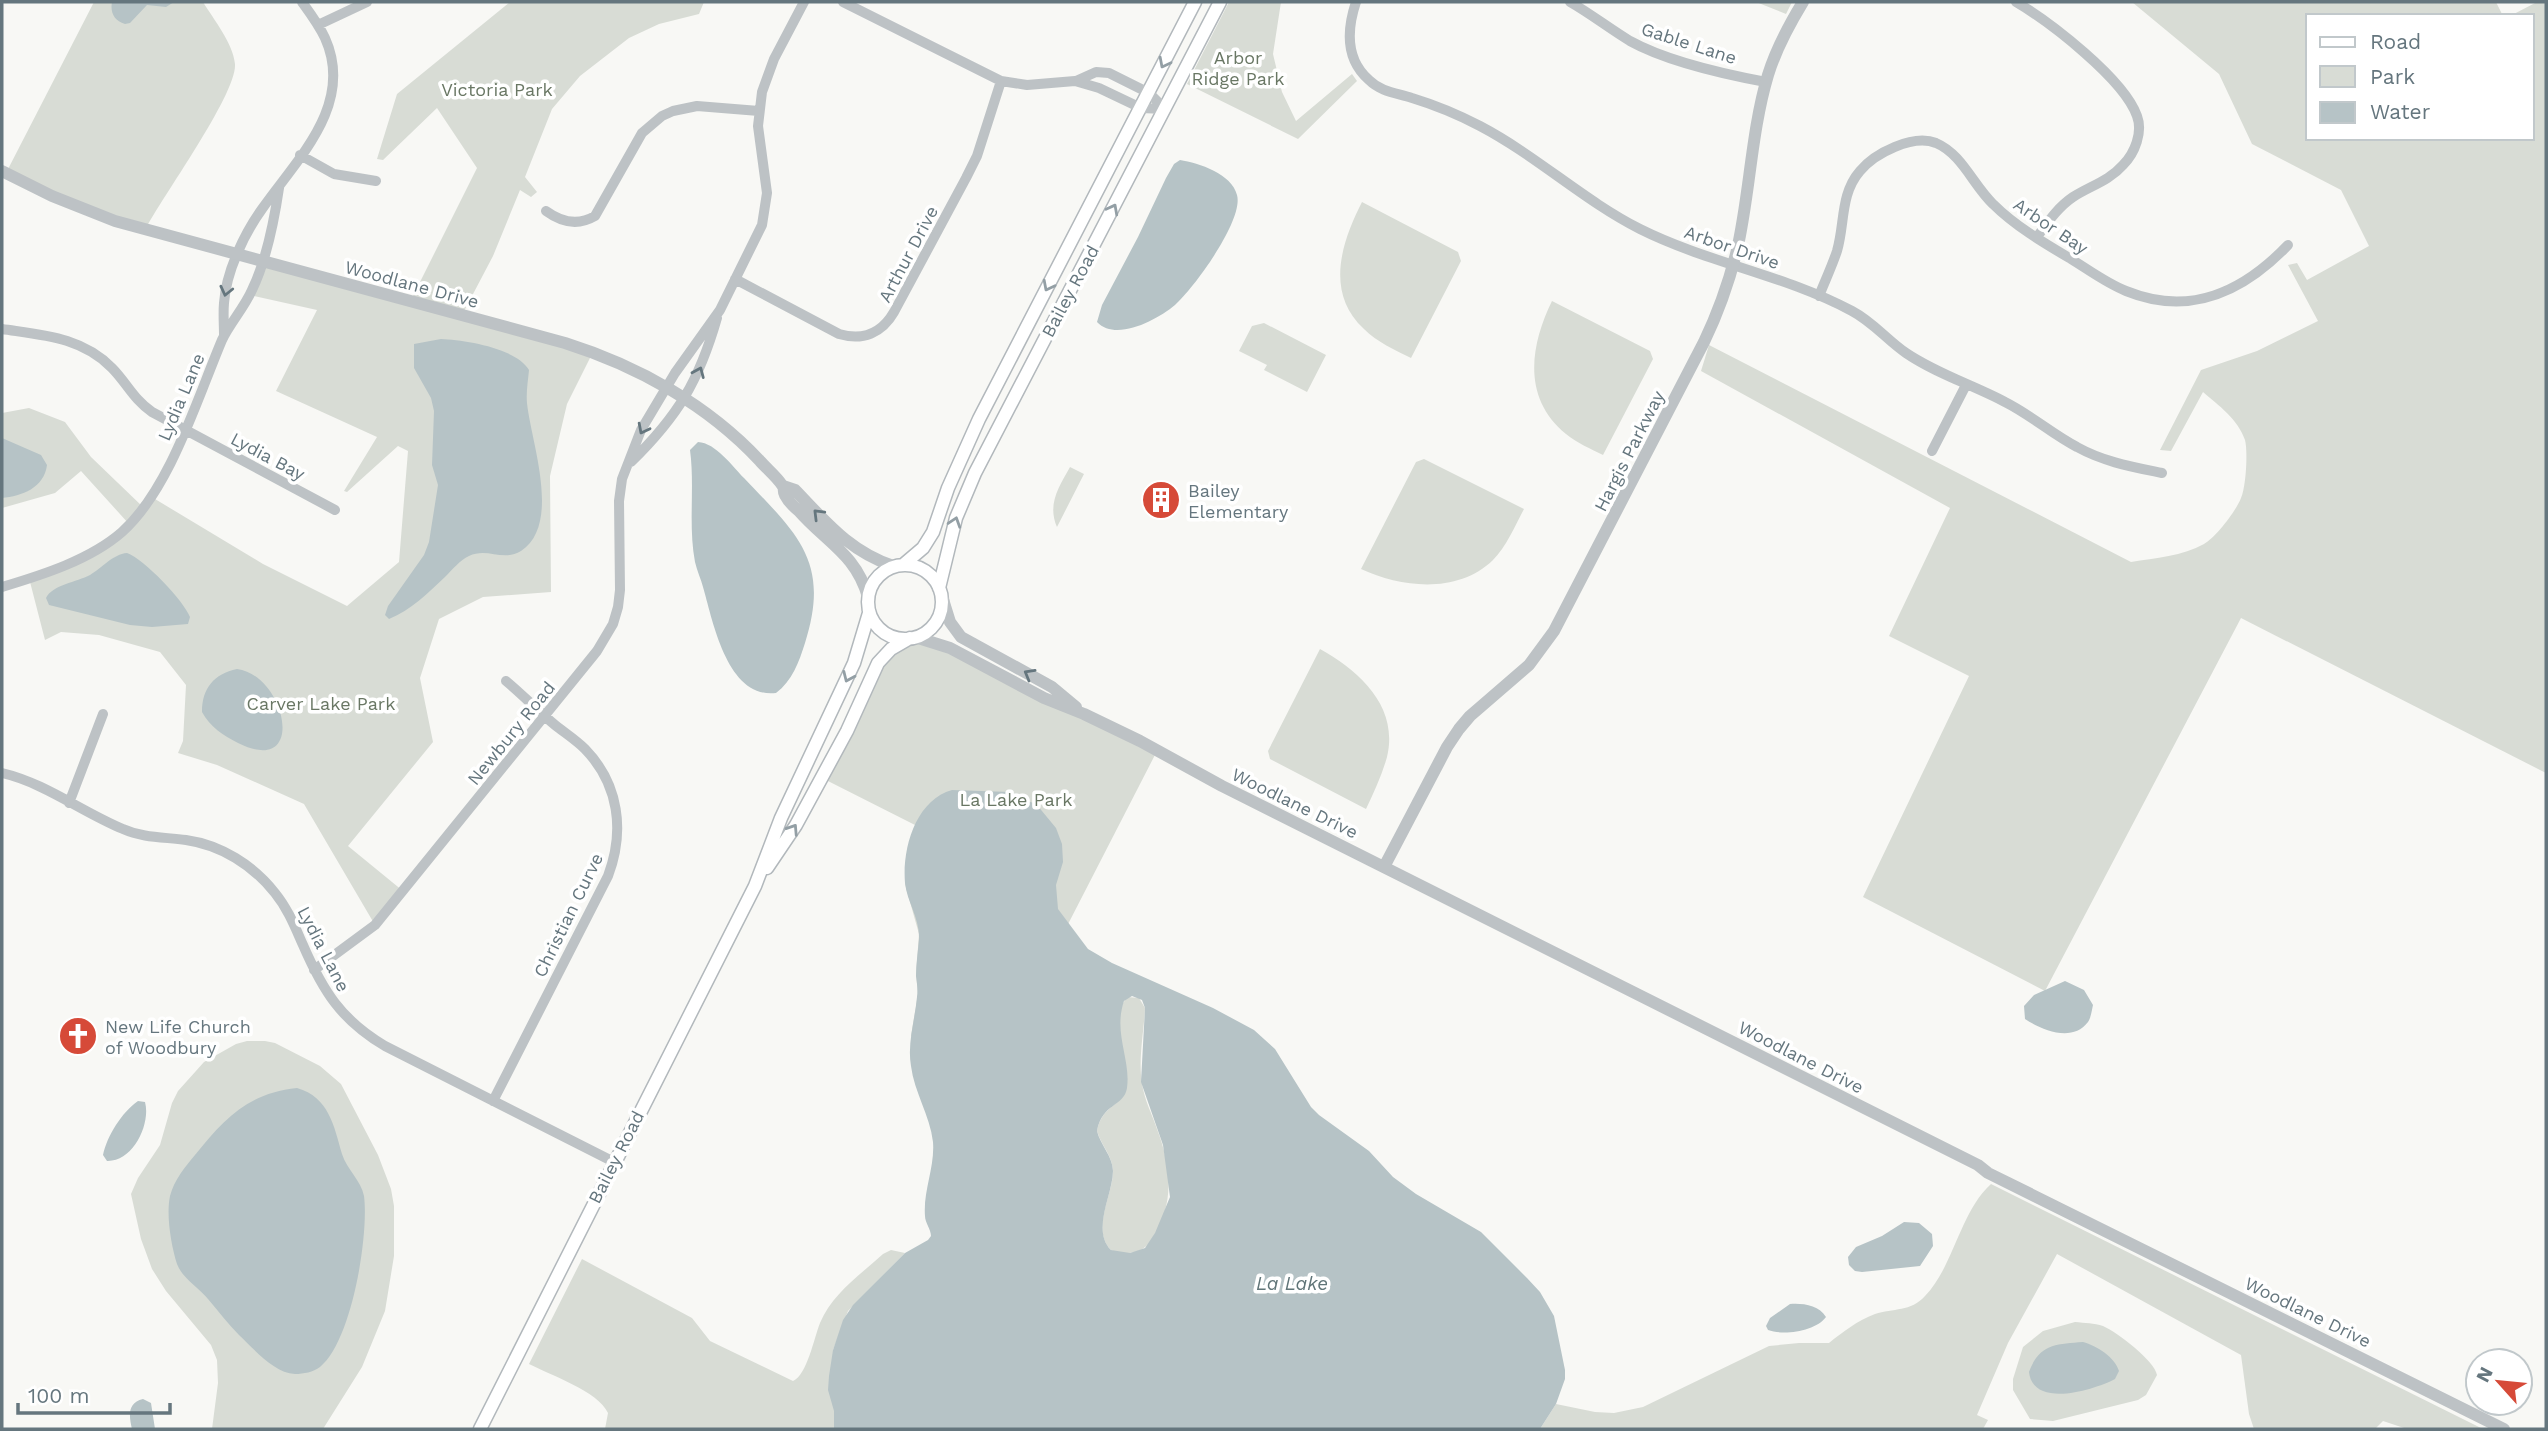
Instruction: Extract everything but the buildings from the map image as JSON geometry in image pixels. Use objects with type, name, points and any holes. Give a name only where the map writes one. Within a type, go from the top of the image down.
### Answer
[{"type":"main road","name":"Bailey Road","points":[[898,566],[923,548],[933,532],[958,464],[979,419],[1195,2]]},
{"type":"main road","name":"Bailey Road","points":[[940,590],[956,518],[975,473],[1220,2]]},
{"type":"main road","points":[[912,565],[929,573],[940,590],[942,602],[937,620],[931,628],[913,638],[896,638],[882,631],[869,613],[868,597],[876,578],[898,566],[912,565]]},
{"type":"main road","name":"Bailey Road","points":[[480,1429],[755,886],[781,818],[851,671],[864,637],[869,613]]},
{"type":"main road","name":"Bailey Road","points":[[755,886],[796,825],[847,731],[878,663],[891,649],[913,638]]},
{"type":"street","name":"Lydia Lane","points":[[224,336],[225,295],[238,255],[259,213],[325,120],[333,91],[332,58],[326,39],[302,2]]},
{"type":"street","points":[[318,25],[367,2]]},
{"type":"street","name":"Newbury Road","points":[[314,970],[375,925],[597,651],[613,624],[620,590],[620,492],[628,465],[641,430],[719,310],[757,239],[766,211],[767,192],[759,136],[759,111],[768,72],[804,2]]},
{"type":"street","points":[[843,2],[1001,81],[1021,85],[1075,81],[1103,71],[1149,93],[1165,109]]},
{"type":"street","name":"Arbor Drive","points":[[1356,2],[1349,28],[1350,47],[1358,67],[1378,88],[1479,125],[1508,141],[1609,212],[1675,244],[1819,296],[1872,323],[1905,352],[1966,385],[2003,401],[2080,449],[2105,460],[2162,473]]},
{"type":"street","name":"Gable Lane","points":[[1570,2],[1648,49],[1681,61],[1766,82]]},
{"type":"street","name":"Hargis Parkway","points":[[1384,867],[1459,729],[1469,716],[1529,665],[1554,631],[1704,342],[1733,264],[1766,82],[1784,36],[1803,2]]},
{"type":"street","points":[[2016,2],[2067,37],[2097,66],[2129,102],[2136,113],[2139,129],[2131,154],[2121,167],[2104,181],[2066,203],[2037,237]]},
{"type":"street","name":"Arthur Drive","points":[[736,279],[847,337],[863,337],[881,329],[894,313],[966,178],[1001,81]]},
{"type":"street","points":[[1075,81],[1099,88],[1141,108],[1165,109]]},
{"type":"street","points":[[546,211],[571,222],[595,216],[642,133],[662,116],[696,106],[759,111]]},
{"type":"street","name":"Arbor Bay","points":[[1819,296],[1837,251],[1845,200],[1853,181],[1869,163],[1903,144],[1924,140],[1950,150],[1978,188],[2018,226],[2125,291],[2160,300],[2178,301],[2212,296],[2245,283],[2288,246]]},
{"type":"street","points":[[300,155],[334,174],[376,181]]},
{"type":"street","name":"Woodlane Drive","points":[[2,171],[52,196],[115,221],[565,343],[620,363],[666,388],[735,436],[783,486],[794,490],[847,542],[876,560],[898,566]]},
{"type":"street","name":"Lydia Lane","points":[[2,587],[87,555],[121,532],[147,502],[186,431],[224,336],[250,295],[262,261],[279,188]]},
{"type":"street","name":"Newbury Road","points":[[628,465],[654,439],[684,400],[699,372],[719,310]]},
{"type":"street","name":"Lydia Bay","points":[[2,329],[59,338],[84,347],[111,367],[145,408],[335,510]]},
{"type":"street","points":[[1932,451],[1966,385]]},
{"type":"street","name":"Woodlane Drive","points":[[783,486],[786,496],[800,513],[857,569],[868,597]]},
{"type":"street","name":"Woodlane Drive","points":[[940,590],[950,622],[961,637],[1052,687],[1084,714]]},
{"type":"street","name":"Woodlane Drive","points":[[913,638],[950,648],[1044,698],[1084,714],[1222,786],[1978,1165],[2000,1179],[2504,1429]]},
{"type":"street","name":"Christian Curve","points":[[493,1101],[608,876],[614,861],[618,835],[614,799],[604,774],[584,748],[506,681]]},
{"type":"street","points":[[69,803],[103,714]]},
{"type":"street","name":"Lydia Lane","points":[[2,772],[129,832],[200,843],[225,852],[244,864],[262,878],[281,901],[314,970],[336,1007],[359,1030],[385,1046],[614,1162]]},
{"type":"green space","points":[[94,2],[203,2],[234,56],[232,78],[224,98],[145,230],[6,173]]},
{"type":"green space","name":"Carver Lake Park","points":[[510,2],[704,2],[699,14],[659,24],[629,38],[580,76],[552,109],[525,177],[537,192],[531,197],[520,190],[493,256],[462,315],[593,352],[567,404],[550,476],[551,592],[483,597],[439,619],[420,678],[433,742],[348,846],[403,891],[375,925],[304,804],[217,765],[178,753],[183,741],[186,685],[160,652],[99,635],[61,632],[45,640],[29,578],[82,557],[129,524],[81,471],[55,493],[2,508],[2,413],[29,408],[65,422],[91,457],[143,507],[150,496],[263,564],[347,606],[399,562],[408,451],[398,446],[347,492],[344,491],[377,437],[276,391],[317,310],[250,295],[262,261],[410,302],[477,168],[437,108],[383,160],[377,159],[397,94]]},
{"type":"green space","name":"Arbor Ridge Park","points":[[1229,2],[1281,2],[1273,54],[1282,92],[1296,121],[1352,74],[1357,81],[1298,139],[1187,84]]},
{"type":"green space","points":[[1756,2],[1792,2],[1786,14]]},
{"type":"green space","points":[[2132,2],[2496,2],[2502,14],[2306,14],[2306,140],[2534,140],[2534,14],[2514,14],[2537,2],[2546,2],[2546,773],[2241,618],[2045,991],[1863,897],[1969,676],[1889,636],[1950,508],[1701,371],[1709,345],[2131,562],[2178,554],[2204,544],[2220,530],[2243,493],[2246,453],[2245,440],[2238,425],[2203,392],[2171,451],[2160,450],[2201,370],[2257,351],[2318,321],[2288,265],[2297,263],[2307,280],[2369,246],[2341,190],[2252,144],[2219,74]]},
{"type":"green space","points":[[1362,202],[1458,252],[1461,261],[1411,358],[1369,334],[1352,315],[1344,300],[1341,284],[1343,251]]},
{"type":"green space","points":[[1552,301],[1650,351],[1653,359],[1603,455],[1570,437],[1552,420],[1536,388],[1535,353],[1544,318]]},
{"type":"green space","points":[[1264,323],[1326,355],[1307,392],[1264,370],[1267,365],[1239,351],[1252,326]]},
{"type":"green space","points":[[1424,459],[1524,509],[1510,536],[1498,555],[1479,571],[1447,583],[1412,583],[1361,569],[1416,462]]},
{"type":"green space","points":[[1070,467],[1084,474],[1057,527],[1054,503]]},
{"type":"green space","name":"La Lake Park","points":[[915,637],[1157,751],[990,1076],[911,1036],[918,994],[916,974],[919,934],[905,884],[905,871],[915,825],[822,778],[873,671]]},
{"type":"green space","points":[[1320,649],[1362,680],[1382,707],[1387,722],[1387,757],[1366,809],[1270,759],[1268,751]]},
{"type":"green space","points":[[1128,997],[1139,998],[1145,1008],[1141,1055],[1142,1083],[1166,1158],[1168,1187],[1164,1215],[1150,1242],[1142,1249],[1127,1253],[1111,1250],[1105,1242],[1104,1213],[1113,1167],[1097,1131],[1104,1115],[1126,1090],[1127,1073],[1119,1026],[1122,1005]]},
{"type":"green space","points":[[247,1041],[275,1043],[320,1066],[341,1084],[378,1155],[391,1189],[394,1206],[394,1256],[385,1311],[362,1367],[323,1429],[212,1429],[218,1383],[217,1360],[211,1345],[166,1291],[152,1269],[141,1239],[131,1194],[138,1178],[160,1145],[178,1091],[204,1062],[236,1044]]},
{"type":"green space","points":[[1991,1184],[2483,1429],[2407,1429],[2383,1421],[2375,1429],[2254,1429],[2249,1414],[2241,1355],[2057,1254],[2008,1343],[1977,1415],[1988,1420],[1983,1429],[1540,1429],[1556,1404],[1614,1413],[1643,1407],[1769,1346],[1829,1343],[1868,1317],[1914,1305],[1935,1284],[1972,1209]]},
{"type":"green space","points":[[891,1250],[905,1253],[848,1311],[833,1350],[1151,1429],[605,1429],[608,1413],[603,1405],[573,1384],[529,1364],[582,1259],[692,1318],[710,1341],[793,1381],[806,1364],[820,1323],[832,1303],[856,1277]]},
{"type":"green space","points":[[2075,1322],[2100,1325],[2117,1334],[2150,1362],[2157,1375],[2146,1395],[2138,1400],[2053,1421],[2030,1419],[2013,1390],[2013,1379],[2023,1347],[2043,1331]]},
{"type":"water","points":[[112,2],[174,2],[166,7],[147,5],[130,23],[125,24],[114,16]]},
{"type":"water","points":[[1180,160],[1205,167],[1229,181],[1237,195],[1233,220],[1216,253],[1175,305],[1136,327],[1115,330],[1105,328],[1097,322],[1102,305],[1166,178],[1174,164]]},
{"type":"water","points":[[441,339],[476,343],[502,351],[522,362],[529,370],[527,403],[541,481],[540,522],[533,538],[521,551],[508,555],[482,553],[469,556],[419,601],[389,619],[385,615],[388,606],[424,555],[429,542],[438,485],[432,465],[434,411],[431,398],[414,368],[414,344]]},
{"type":"water","points":[[2,438],[41,455],[47,465],[42,480],[37,485],[17,495],[2,498]]},
{"type":"water","points":[[698,442],[711,446],[723,456],[780,516],[804,551],[811,570],[814,590],[812,615],[805,643],[791,677],[776,693],[759,692],[745,684],[725,655],[712,619],[693,548],[690,450]]},
{"type":"water","points":[[127,553],[143,563],[172,591],[190,617],[188,624],[152,627],[130,625],[49,605],[46,598],[54,590],[90,575],[112,559]]},
{"type":"water","points":[[237,669],[254,675],[268,688],[277,704],[282,721],[281,737],[274,747],[260,750],[238,743],[217,730],[202,712],[204,696],[211,683],[222,674]]},
{"type":"water","name":"La Lake","points":[[952,790],[1010,792],[1037,805],[1056,828],[1062,844],[1063,862],[1056,885],[1058,909],[1088,949],[1254,1030],[1275,1049],[1311,1107],[1319,1115],[1369,1151],[1393,1177],[1416,1194],[1481,1232],[1527,1278],[1540,1292],[1554,1316],[1565,1370],[1565,1379],[1556,1404],[1540,1429],[834,1429],[834,1411],[828,1390],[829,1376],[833,1350],[843,1320],[853,1305],[905,1253],[931,1236],[925,1219],[925,1207],[933,1142],[929,1122],[915,1085],[910,1057],[917,994],[919,932],[906,890],[905,869],[914,827],[929,804]],"holes":[[[1132,996],[1142,1000],[1145,1008],[1141,1082],[1163,1145],[1170,1197],[1155,1233],[1145,1248],[1130,1253],[1111,1250],[1105,1242],[1104,1212],[1113,1171],[1097,1131],[1103,1115],[1122,1099],[1127,1088],[1127,1067],[1120,1024],[1124,1001]]]},
{"type":"water","points":[[2065,981],[2084,990],[2093,1005],[2089,1020],[2081,1028],[2074,1032],[2057,1033],[2025,1019],[2024,1006],[2034,995]]},
{"type":"water","points":[[297,1088],[316,1098],[333,1123],[344,1160],[362,1190],[365,1213],[356,1286],[341,1335],[320,1367],[295,1374],[272,1365],[258,1353],[183,1274],[173,1248],[169,1212],[170,1196],[180,1174],[227,1119],[264,1096]]},
{"type":"water","points":[[138,1101],[145,1102],[146,1111],[138,1140],[125,1155],[107,1161],[103,1155],[112,1132],[126,1111]]},
{"type":"water","points":[[1904,1222],[1919,1223],[1932,1234],[1933,1246],[1920,1266],[1862,1272],[1855,1271],[1849,1265],[1848,1257],[1856,1247],[1882,1236]]},
{"type":"water","points":[[1790,1304],[1815,1307],[1826,1317],[1815,1326],[1799,1331],[1768,1330],[1766,1326],[1770,1318]]},
{"type":"water","points":[[2083,1342],[2099,1349],[2114,1361],[2119,1371],[2115,1379],[2093,1388],[2066,1394],[2041,1390],[2033,1383],[2029,1372],[2043,1351],[2057,1345]]},
{"type":"water","points":[[143,1399],[151,1403],[155,1429],[132,1429],[132,1407]]},
{"type":"place","name":"Bailey Elementary","points":[[1161,500]]},
{"type":"place","name":"New Life Church of Woodbury","points":[[78,1036]]},
{"type":"park label","name":"Victoria Park","points":[[497,89]]}]
